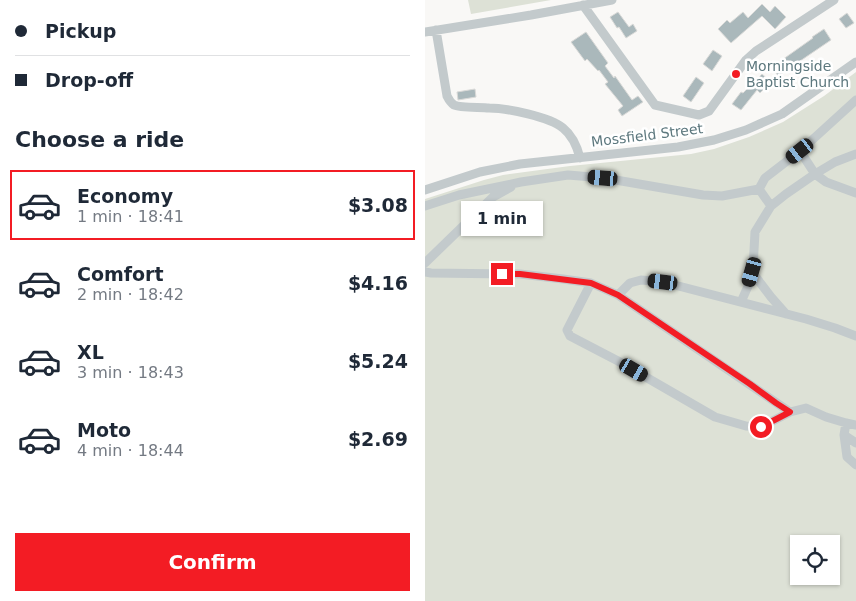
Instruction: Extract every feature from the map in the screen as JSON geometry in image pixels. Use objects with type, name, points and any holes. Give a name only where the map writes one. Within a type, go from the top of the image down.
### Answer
[{"type":"street","points":[[425,32],[612,0]]},
{"type":"street","points":[[583,6],[655,105],[699,115],[709,111],[746,60],[834,0]]},
{"type":"street","points":[[437,30],[447,96],[453,104],[495,108],[553,122],[572,137],[578,148],[580,158]]},
{"type":"street","name":"Mossfield Street","points":[[425,190],[480,172],[520,164],[679,147],[747,130],[783,114],[856,62]]},
{"type":"street","points":[[759,189],[765,178],[800,151],[856,100]]},
{"type":"street","points":[[800,151],[815,174],[826,182],[856,193]]},
{"type":"street","points":[[741,302],[752,272],[755,232],[771,206],[815,174],[835,162],[856,154]]},
{"type":"street","points":[[425,206],[459,195],[568,175],[603,178],[703,195],[722,196],[759,189]]},
{"type":"street","points":[[425,263],[493,197],[527,181]]},
{"type":"street","points":[[759,189],[771,206]]},
{"type":"street","points":[[425,272],[520,274],[591,283],[618,295],[790,412]]},
{"type":"street","points":[[752,272],[786,314]]},
{"type":"street","points":[[618,295],[630,283],[641,280],[663,282],[786,314],[856,336]]},
{"type":"street","points":[[591,283],[567,330],[570,336],[715,416],[746,426],[761,427],[790,412],[806,408],[851,424],[844,435],[847,457],[856,465]]},
{"type":"street","points":[[844,435],[856,443]]},
{"type":"shaded area","points":[[468,0],[551,0],[471,14]]},
{"type":"shaded area","points":[[856,72],[856,601],[425,601],[425,199],[503,175],[570,166],[691,154],[714,149],[749,137],[783,122],[824,96]]},
{"type":"building","points":[[762,4],[770,12],[775,6],[786,17],[775,29],[762,16],[731,43],[718,29],[727,20],[730,23],[743,12],[748,18]]},
{"type":"building","points":[[618,12],[629,27],[633,24],[637,31],[626,38],[610,17]]},
{"type":"building","points":[[847,13],[854,23],[846,28],[839,19]]},
{"type":"building","points":[[824,29],[831,40],[778,76],[772,67]]},
{"type":"building","points":[[586,32],[608,63],[605,66],[614,78],[615,76],[632,100],[638,96],[643,102],[622,116],[618,110],[623,106],[605,84],[608,82],[587,59],[585,61],[571,42]]},
{"type":"building","points":[[713,50],[722,56],[712,71],[703,64]]},
{"type":"building","points":[[762,74],[771,82],[760,93],[757,90],[741,110],[732,104],[741,92],[743,93]]},
{"type":"building","points":[[696,77],[704,83],[691,102],[683,96]]},
{"type":"building","points":[[475,89],[476,97],[458,100],[457,92]]},
{"type":"place","name":"Morningside Baptist Church","points":[[736,74]]},
{"type":"route","points":[[502,274],[520,274],[591,283],[618,295],[790,412],[761,427]]}]
